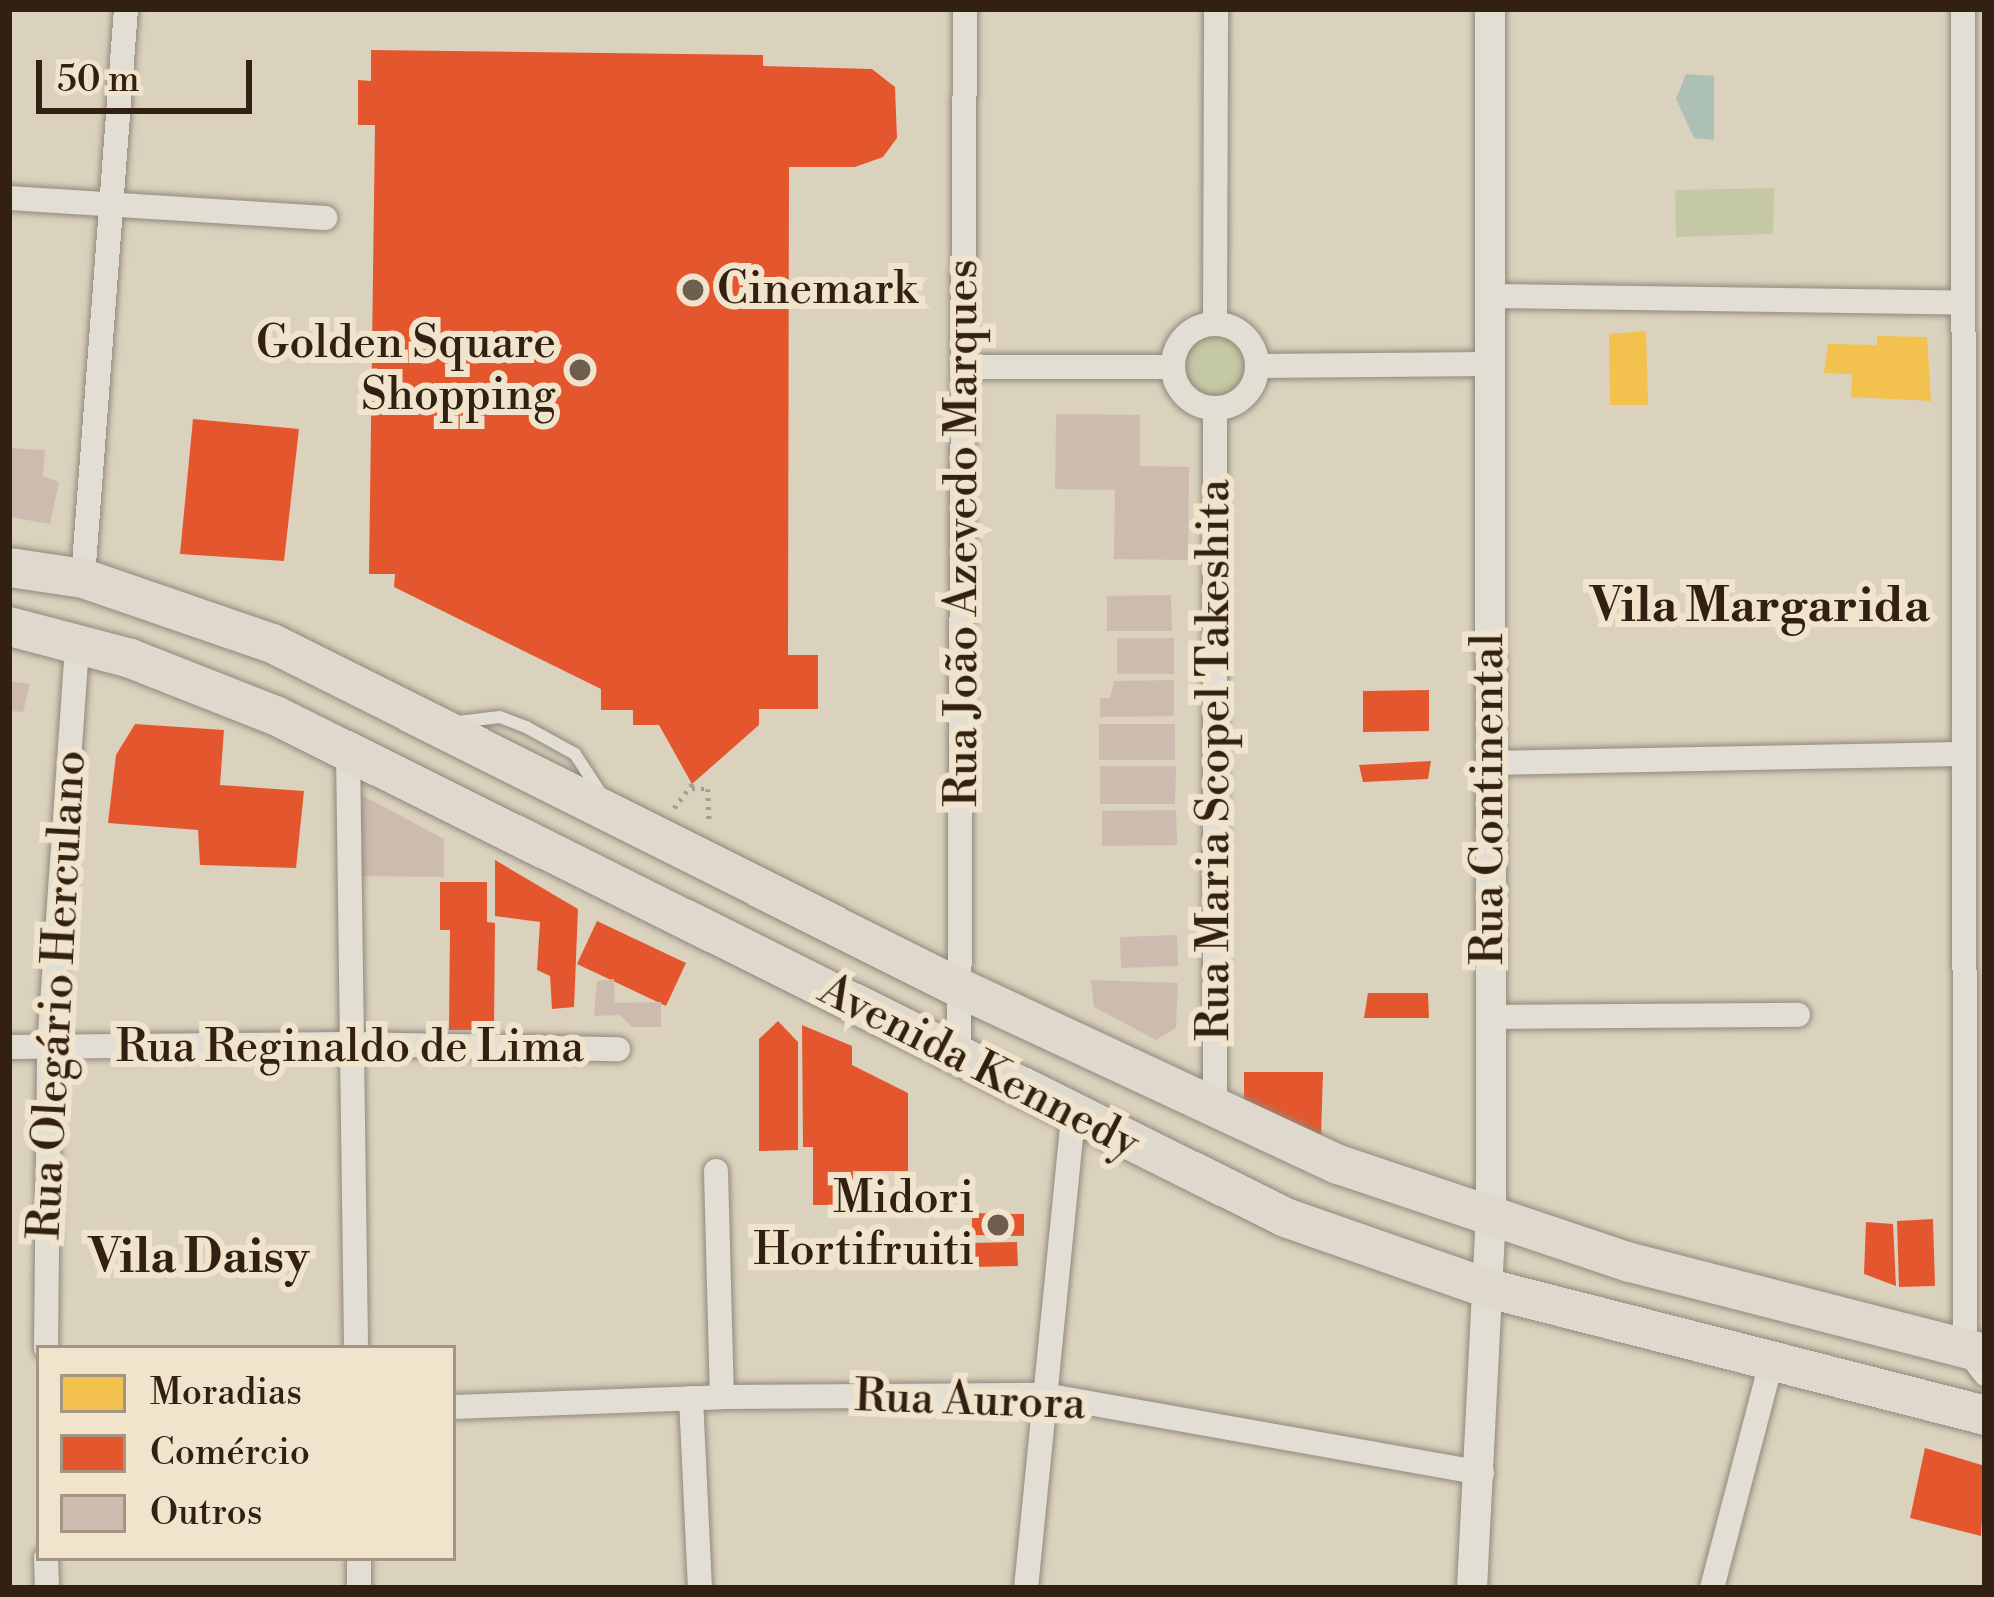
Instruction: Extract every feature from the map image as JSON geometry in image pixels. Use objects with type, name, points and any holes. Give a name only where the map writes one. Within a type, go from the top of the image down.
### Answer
[{"type":"main road","name":"Avenida Kennedy","points":[[9,567],[83,578],[252,634],[960,988],[1215,1111],[1338,1164],[1630,1262],[1978,1358]]},
{"type":"main road","name":"Avenida Kennedy","points":[[9,626],[77,643],[226,693],[1285,1217],[1488,1288],[1985,1414]]},
{"type":"street","points":[[83,578],[125,9]]},
{"type":"street","name":"Rua João Azevedo Marques","points":[[959,1057],[965,9]]},
{"type":"street","points":[[1215,324],[1216,9]]},
{"type":"street","name":"Rua Continental","points":[[1472,1588],[1482,1474],[1491,1217],[1490,9]]},
{"type":"street","points":[[1963,9],[1963,303],[1973,691],[1962,754],[1978,1358]]},
{"type":"street","points":[[9,198],[325,218]]},
{"type":"street","points":[[1488,296],[1963,303]]},
{"type":"street","points":[[1215,324],[1249,341],[1257,367],[1256,380],[1240,400],[1215,409],[1190,401],[1174,380],[1180,342],[1190,332],[1215,324]]},
{"type":"street","points":[[1257,367],[1487,364]]},
{"type":"street","points":[[964,368],[1173,367]]},
{"type":"street","name":"Rua Maria Scopel Takeshita","points":[[1215,409],[1215,1111]]},
{"type":"street","name":"Rua Olegário Herculano","points":[[46,1345],[49,1047],[77,643]]},
{"type":"street","points":[[348,750],[348,1044],[356,1345]]},
{"type":"street","points":[[1488,763],[1962,754]]},
{"type":"street","points":[[1489,1017],[1798,1015]]},
{"type":"street","name":"Rua Reginaldo de Lima","points":[[9,1047],[348,1044],[618,1049]]},
{"type":"street","points":[[1026,1588],[1072,1114]]},
{"type":"street","points":[[716,1171],[722,1397]]},
{"type":"street","points":[[1712,1588],[1772,1360]]},
{"type":"street","name":"Rua Aurora","points":[[456,1407],[722,1397],[1044,1395],[1482,1474]]},
{"type":"street","points":[[691,1398],[700,1588]]},
{"type":"path","points":[[665,820],[692,784],[708,789],[709,841]]},
{"type":"green space","points":[[1774,188],[1773,234],[1676,237],[1675,190]]},
{"type":"green space","points":[[1216,334],[1239,343],[1248,366],[1239,389],[1216,398],[1193,389],[1184,366],[1193,343]]},
{"type":"shaded area","points":[[1686,74],[1714,76],[1714,140],[1694,138],[1676,99]]},
{"type":"building: Moradias","points":[[1646,331],[1648,405],[1610,405],[1609,334]]},
{"type":"building: Moradias","points":[[1877,336],[1927,337],[1931,401],[1851,397],[1852,374],[1824,373],[1828,344],[1877,345]]},
{"type":"building: Comércio","name":"Golden Square Shopping","points":[[371,50],[763,55],[763,66],[872,69],[895,87],[897,138],[883,157],[855,167],[789,167],[788,655],[818,655],[818,709],[759,709],[759,725],[692,784],[659,725],[633,725],[633,710],[601,710],[601,689],[394,587],[395,574],[369,574],[375,125],[358,125],[358,80],[371,81]]},
{"type":"building: Comércio","points":[[193,419],[299,429],[284,561],[180,554]]},
{"type":"building: Comércio","points":[[1429,690],[1429,731],[1363,732],[1363,691]]},
{"type":"building: Comércio","points":[[135,724],[224,730],[220,785],[304,791],[296,868],[200,865],[198,830],[108,823],[116,755]]},
{"type":"building: Comércio","points":[[1431,761],[1428,779],[1363,782],[1359,765]]},
{"type":"building: Comércio","points":[[495,860],[578,909],[574,1007],[552,1009],[550,976],[537,970],[540,922],[495,916]]},
{"type":"building: Comércio","points":[[440,882],[487,882],[487,922],[495,923],[494,1030],[449,1030],[450,930],[440,930]]},
{"type":"building: Comércio","points":[[597,921],[686,963],[666,1006],[577,964]]},
{"type":"building: Comércio","points":[[1368,993],[1428,993],[1429,1018],[1364,1018]]},
{"type":"building: Comércio","points":[[778,1021],[798,1042],[798,1150],[759,1151],[759,1039]]},
{"type":"building: Comércio","points":[[802,1025],[852,1046],[852,1065],[908,1093],[908,1171],[853,1171],[853,1205],[813,1205],[813,1147],[803,1147]]},
{"type":"building: Comércio","points":[[1244,1072],[1323,1072],[1321,1137],[1244,1107]]},
{"type":"building: Comércio","name":"Midori Hortifruiti","points":[[972,1213],[1024,1214],[1024,1236],[972,1235]]},
{"type":"building: Comércio","points":[[1933,1219],[1935,1286],[1899,1287],[1897,1221]]},
{"type":"building: Comércio","points":[[1866,1222],[1893,1224],[1896,1286],[1864,1274]]},
{"type":"building: Comércio","points":[[1017,1242],[1018,1266],[973,1267],[972,1243]]},
{"type":"building: Comércio","points":[[1925,1448],[1985,1466],[1981,1536],[1910,1518]]},
{"type":"building: Outros","points":[[1056,414],[1140,415],[1140,466],[1189,467],[1188,560],[1114,559],[1115,490],[1055,489]]},
{"type":"building: Outros","points":[[9,448],[45,450],[43,476],[59,482],[50,524],[9,517]]},
{"type":"building: Outros","points":[[1171,595],[1172,631],[1107,631],[1107,596]]},
{"type":"building: Outros","points":[[1117,638],[1174,638],[1174,674],[1117,674]]},
{"type":"building: Outros","points":[[1174,680],[1174,716],[1100,717],[1100,698],[1110,698],[1114,681]]},
{"type":"building: Outros","points":[[9,681],[30,684],[23,712],[9,711]]},
{"type":"building: Outros","points":[[1099,724],[1175,724],[1175,760],[1099,760]]},
{"type":"building: Outros","points":[[1100,766],[1176,766],[1175,804],[1100,804]]},
{"type":"building: Outros","points":[[360,794],[444,839],[444,877],[361,876]]},
{"type":"building: Outros","points":[[1176,810],[1177,845],[1102,846],[1102,811]]},
{"type":"building: Outros","points":[[1177,935],[1178,966],[1121,968],[1120,937]]},
{"type":"building: Outros","points":[[614,979],[615,1003],[661,1002],[661,1027],[632,1027],[620,1015],[594,1016],[597,981]]},
{"type":"building: Outros","points":[[1091,980],[1178,983],[1176,1028],[1156,1040],[1094,1007]]},
{"type":"place","name":"Cinemark","points":[[693,290]]},
{"type":"place","name":"Golden Square Shopping","points":[[580,370]]},
{"type":"place","name":"Midori Hortifruiti","points":[[998,1225]]},
{"type":"district","name":"Vila Margarida","points":[[1760,608]]},
{"type":"district","name":"Vila Daisy","points":[[199,1259]]}]
